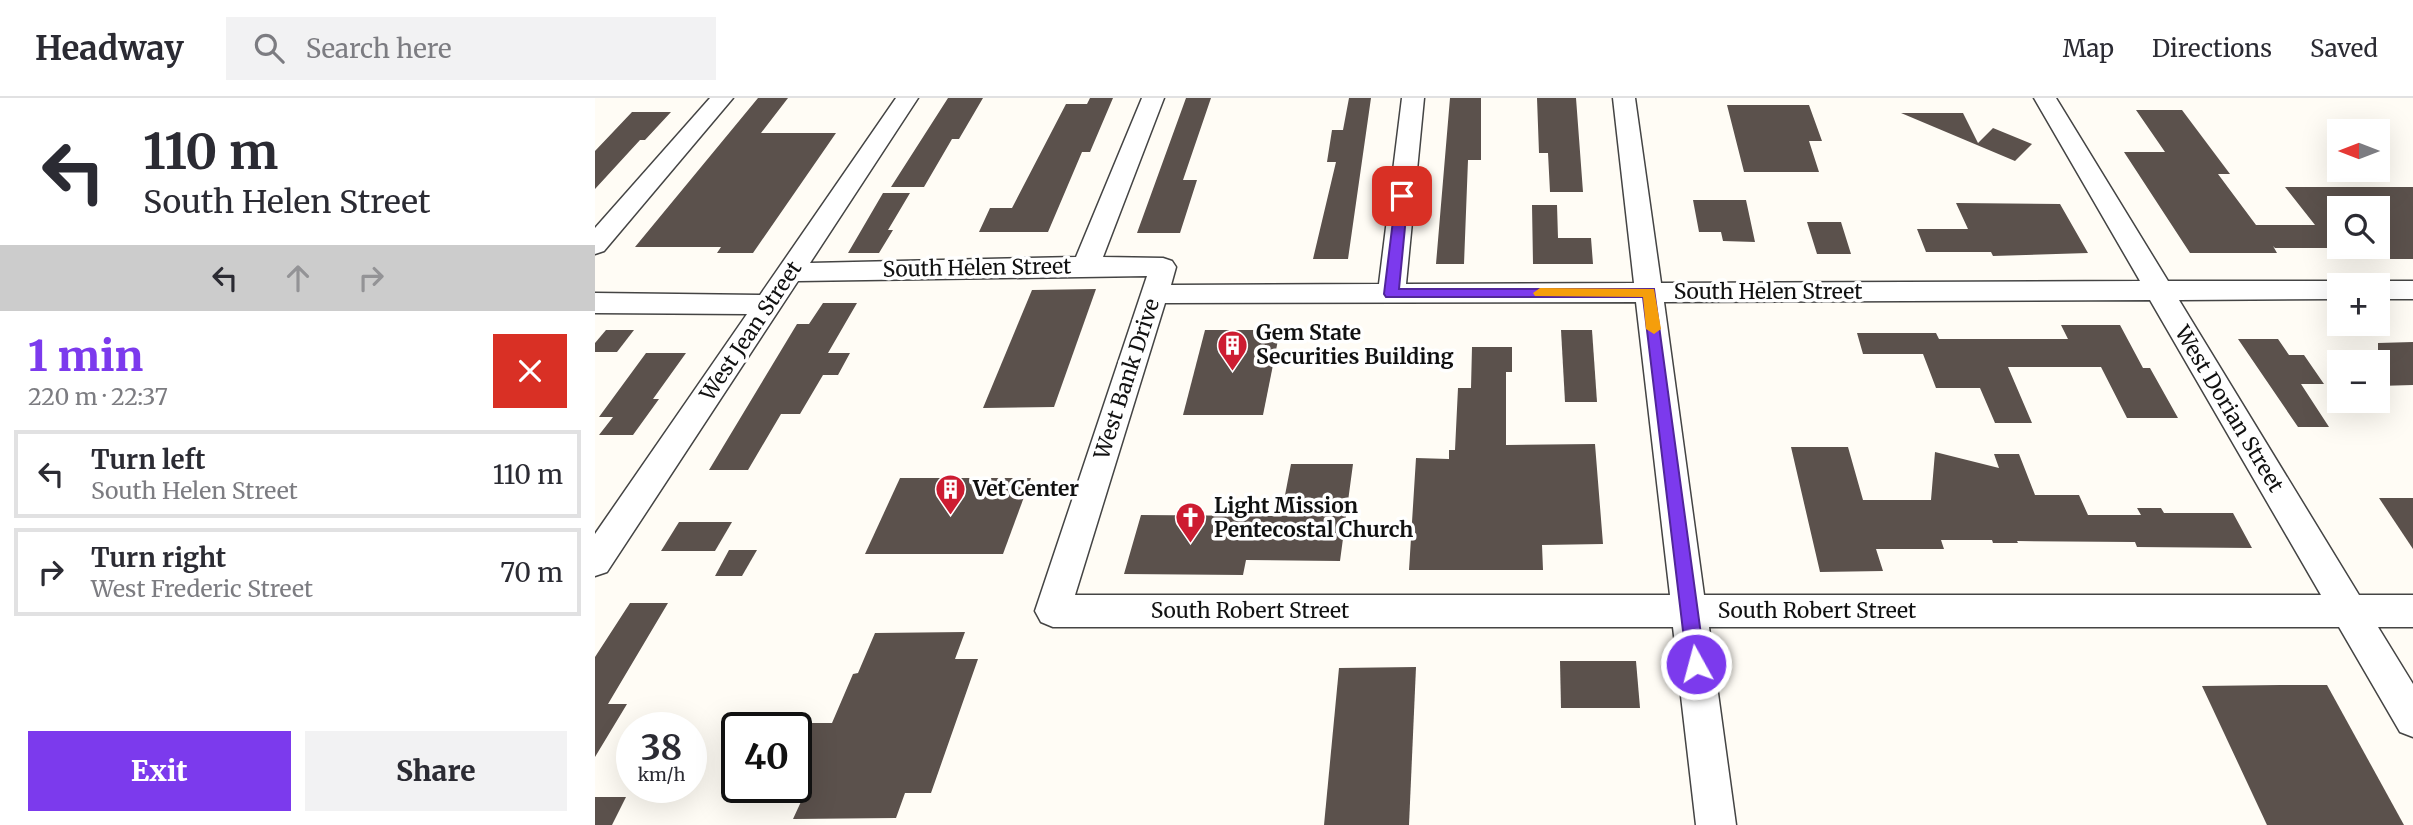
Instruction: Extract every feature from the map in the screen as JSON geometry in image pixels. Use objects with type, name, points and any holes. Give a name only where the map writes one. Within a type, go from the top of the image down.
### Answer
[{"type":"street","points":[[595,245],[722,98]]},
{"type":"street","name":"West Jean Street","points":[[595,562],[907,98]]},
{"type":"street","points":[[1086,266],[1153,98]]},
{"type":"street","points":[[1391,294],[1413,98]]},
{"type":"street","points":[[1624,98],[1716,825]]},
{"type":"street","name":"West Dorian Street","points":[[2045,98],[2413,719]]},
{"type":"street","name":"South Helen Street","points":[[791,272],[1086,266],[1159,281],[1391,294],[2327,290]]},
{"type":"street","name":"West Bank Drive","points":[[1053,611],[1159,281]]},
{"type":"street","points":[[2390,290],[2413,290]]},
{"type":"street","points":[[595,303],[769,305]]},
{"type":"street","name":"South Robert Street","points":[[1053,611],[2413,611]]},
{"type":"building","points":[[758,98],[788,98],[761,133],[836,133],[753,253],[717,253],[721,247],[635,247]]},
{"type":"building","points":[[948,98],[983,98],[959,139],[952,139],[924,187],[891,187]]},
{"type":"building","points":[[1090,98],[1113,98],[1090,152],[1082,152],[1048,232],[979,232],[990,208],[1012,208],[1066,104],[1087,104]]},
{"type":"building","points":[[1186,98],[1211,98],[1183,180],[1197,180],[1180,233],[1137,233]]},
{"type":"building","points":[[1349,98],[1371,98],[1348,259],[1313,259],[1336,162],[1327,162],[1332,130],[1343,130]]},
{"type":"building","points":[[1450,98],[1481,98],[1481,160],[1468,160],[1464,264],[1436,264]]},
{"type":"building","points":[[1537,98],[1576,98],[1583,192],[1550,192],[1548,153],[1539,153]]},
{"type":"building","points":[[1727,105],[1809,105],[1822,141],[1809,141],[1819,172],[1744,172]]},
{"type":"building","points":[[2136,110],[2182,110],[2230,174],[2218,174],[2256,225],[2315,225],[2285,187],[2413,187],[2413,259],[2390,259],[2390,196],[2327,196],[2327,248],[2273,246],[2277,253],[2190,253],[2124,152],[2165,152]]},
{"type":"building","points":[[632,112],[671,112],[645,140],[640,140],[595,189],[595,151]]},
{"type":"building","points":[[1901,113],[1963,113],[1978,143],[1993,128],[2032,144],[2015,161]]},
{"type":"building","points":[[883,193],[910,193],[888,230],[893,230],[879,253],[848,253]]},
{"type":"building","points":[[1693,200],[1746,200],[1755,242],[1723,241],[1721,232],[1699,232]]},
{"type":"building","points":[[1956,203],[2060,204],[2088,253],[1993,256],[1991,252],[1926,252],[1917,229],[1968,229]]},
{"type":"building","points":[[1532,205],[1557,205],[1558,238],[1591,238],[1593,264],[1533,264]]},
{"type":"building","points":[[1807,222],[1841,222],[1851,254],[1817,254]]},
{"type":"building","points":[[1096,289],[1054,407],[983,408],[1032,290]]},
{"type":"building","points":[[823,303],[857,303],[828,353],[850,353],[838,375],[823,375],[800,414],[781,414],[748,470],[709,470],[797,324],[809,324]]},
{"type":"building","points":[[2061,325],[2120,325],[2143,368],[2150,368],[2178,418],[2127,418],[2101,367],[2008,367],[2032,423],[1995,423],[1980,388],[1936,388],[1923,354],[1863,354],[1857,333],[1936,333],[1939,339],[2068,339]]},
{"type":"building","points":[[606,330],[634,330],[617,352],[595,352],[595,343]]},
{"type":"building","name":"Gem State Securities Building","points":[[1205,330],[1280,330],[1263,415],[1183,415]]},
{"type":"building","points":[[1561,330],[1592,330],[1597,402],[1565,402]]},
{"type":"building","points":[[2238,339],[2278,339],[2289,355],[2304,355],[2324,384],[2301,384],[2329,427],[2298,427]]},
{"type":"building","points":[[2413,342],[2413,385],[2390,386],[2390,350],[2378,350],[2378,343]]},
{"type":"building","points":[[1472,347],[1512,347],[1512,372],[1506,372],[1506,445],[1595,444],[1603,544],[1542,545],[1543,570],[1409,570],[1416,458],[1449,459],[1449,450],[1455,450],[1458,388],[1471,388]]},
{"type":"building","points":[[646,353],[686,353],[653,399],[659,399],[633,435],[599,435],[613,417],[599,417]]},
{"type":"building","points":[[1791,447],[1848,447],[1863,500],[1931,500],[1935,452],[1999,468],[1994,454],[2019,454],[2035,495],[2079,495],[2088,515],[2141,515],[2137,508],[2161,508],[2164,513],[2233,513],[2252,548],[2137,547],[2135,542],[1993,543],[1992,540],[1941,540],[1944,549],[1876,549],[1883,571],[1820,572]]},
{"type":"building","points":[[1291,464],[1353,464],[1340,561],[1246,560],[1243,575],[1124,574],[1141,515],[1281,516]]},
{"type":"building","name":"Vet Center","points":[[900,478],[1031,478],[1003,554],[865,554]]},
{"type":"building","points":[[2379,498],[2413,498],[2413,549]]},
{"type":"building","points":[[679,522],[732,522],[715,551],[661,551]]},
{"type":"building","points":[[729,550],[757,550],[742,576],[715,576]]},
{"type":"building","points":[[630,603],[668,603],[608,704],[627,704],[622,712],[616,712],[616,722],[595,757],[595,657]]},
{"type":"building","points":[[965,632],[955,659],[978,659],[931,793],[905,793],[896,818],[793,819],[800,803],[812,803],[812,723],[832,723],[853,674],[858,673],[875,633]]},
{"type":"building","points":[[1560,661],[1636,661],[1640,708],[1561,708]]},
{"type":"building","points":[[1416,667],[1409,825],[1324,825],[1339,668]]},
{"type":"building","points":[[2327,685],[2404,825],[2267,825],[2202,686]]},
{"type":"building","points":[[595,797],[616,797],[616,803],[623,803],[612,825],[595,825]]},
{"type":"slow traffic","points":[[1540,293],[1649,293],[1654,329]]},
{"type":"place","name":"Gem State Securities Building","points":[[1233,372]]},
{"type":"place","name":"Vet Center","points":[[950,516]]},
{"type":"place","name":"Light Mission Pentecostal Church","points":[[1191,545]]},
{"type":"route","points":[[1402,196],[1391,294],[1649,293],[1696,664]]}]
